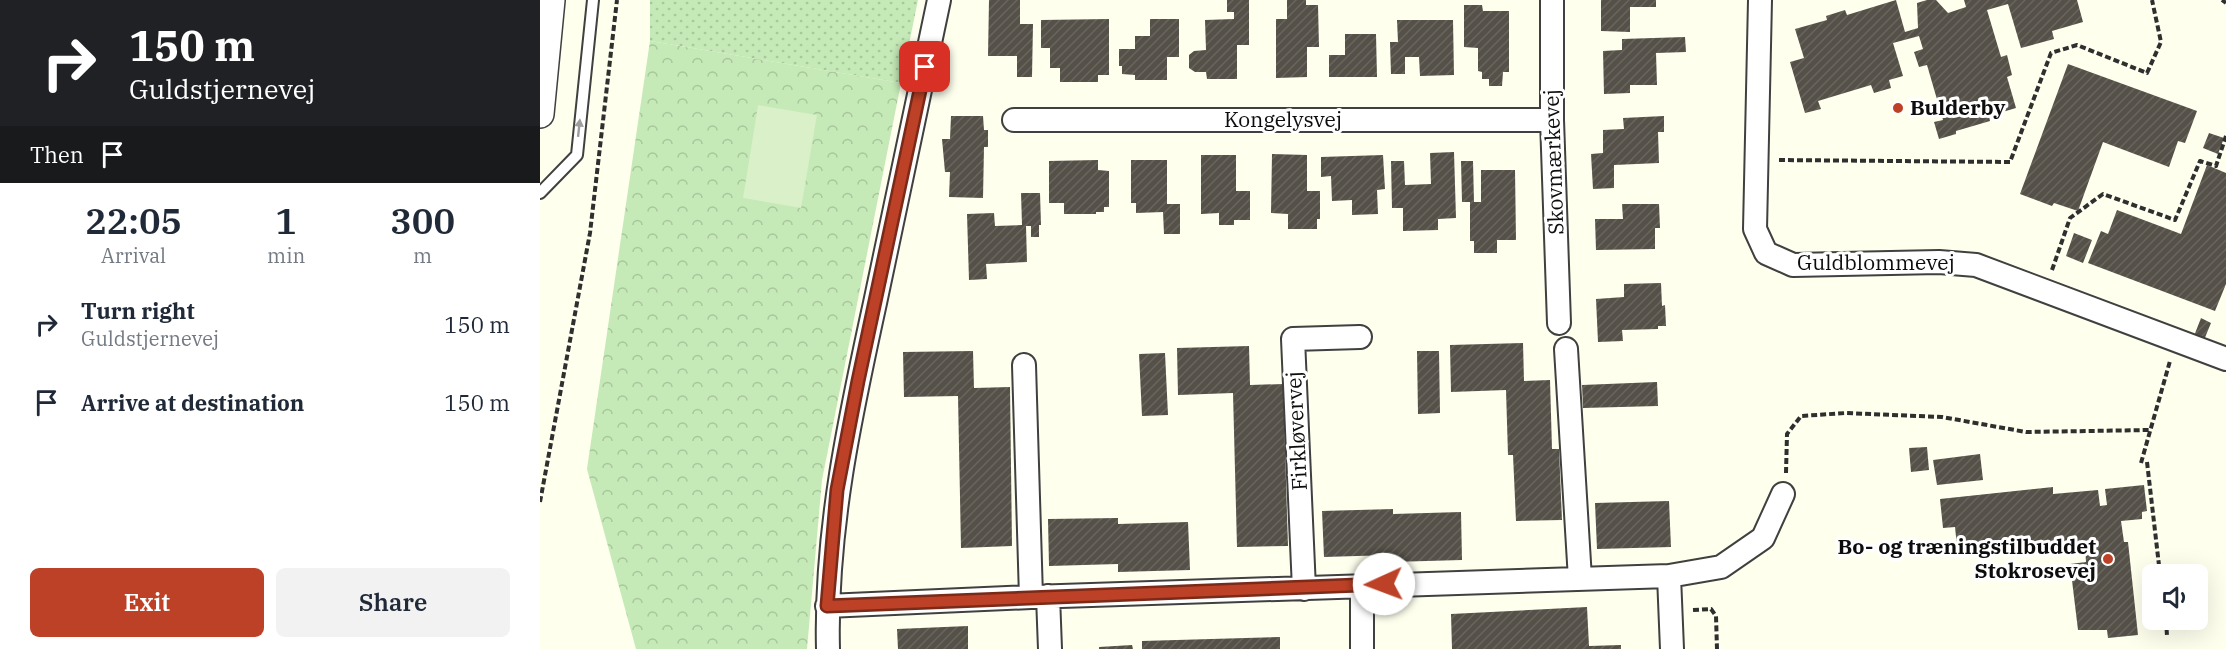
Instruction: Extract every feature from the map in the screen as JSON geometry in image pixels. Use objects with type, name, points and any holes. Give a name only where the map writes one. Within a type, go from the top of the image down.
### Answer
[{"type":"street","points":[[540,114],[551,0]]},
{"type":"street","points":[[828,649],[827,606],[839,479],[939,0]]},
{"type":"street","name":"Skovmærkevej","points":[[1552,0],[1552,120],[1559,323]]},
{"type":"street","name":"Guldblommevej","points":[[1760,0],[1755,229],[1766,253],[1793,266],[1939,262],[1976,265],[2226,359]]},
{"type":"street","name":"Kongelysvej","points":[[1014,120],[1552,120]]},
{"type":"street","name":"Firkløvervej","points":[[1304,589],[1293,339],[1360,337]]},
{"type":"street","points":[[1566,349],[1581,579]]},
{"type":"street","points":[[1024,365],[1040,596],[1050,649]]},
{"type":"street","points":[[827,606],[1040,596],[1669,576],[1722,567],[1763,538],[1783,494]]},
{"type":"street","points":[[1669,576],[1672,649]]},
{"type":"street","points":[[1362,585],[1362,649]]},
{"type":"lane","points":[[540,193],[577,155],[593,0]]},
{"type":"path","points":[[540,502],[590,233],[617,0]]},
{"type":"path","points":[[1757,159],[2010,162],[2051,53],[2077,45],[2147,73],[2161,42],[2152,0]]},
{"type":"path","points":[[2222,0],[2226,3]]},
{"type":"path","points":[[2044,290],[2070,218],[2103,194],[2175,220],[2200,161],[2216,166],[2226,136]]},
{"type":"path","points":[[2141,463],[2175,340]]},
{"type":"path","points":[[1783,494],[1787,434],[1801,416],[1846,413],[1942,417],[2026,432],[2150,430]]},
{"type":"path","points":[[2147,462],[2159,564]]},
{"type":"path","points":[[1671,610],[1711,609],[1716,616],[1717,649]]},
{"type":"path","points":[[2167,630],[2168,636]]},
{"type":"green space","points":[[650,0],[918,0],[901,83],[650,41]]},
{"type":"green space","points":[[650,41],[901,83],[822,480],[807,649],[636,649],[587,469]]},
{"type":"green space","points":[[758,105],[817,115],[801,208],[743,198]]},
{"type":"building","points":[[989,0],[1020,0],[1020,24],[1033,24],[1032,77],[1017,77],[1017,56],[988,56]]},
{"type":"building","points":[[1227,0],[1249,0],[1249,45],[1237,45],[1237,79],[1207,79],[1206,72],[1195,72],[1189,68],[1189,55],[1194,51],[1206,50],[1205,20],[1234,19],[1234,12],[1227,12]]},
{"type":"building","points":[[1287,0],[1306,0],[1306,5],[1318,5],[1319,47],[1307,47],[1307,77],[1276,78],[1276,19],[1287,19]]},
{"type":"building","points":[[1601,0],[1656,0],[1656,7],[1630,7],[1630,32],[1601,31]]},
{"type":"building","points":[[1896,0],[1905,32],[1918,28],[1917,3],[1927,0],[1936,0],[1948,13],[1966,7],[1964,0],[2077,0],[2083,22],[2052,31],[2054,39],[2021,48],[2008,4],[1987,10],[2001,57],[2007,55],[2012,75],[2007,77],[2016,108],[1989,116],[1990,121],[1956,131],[1956,134],[1939,139],[1934,122],[1943,120],[1927,65],[1919,67],[1914,52],[1923,49],[1919,36],[1893,43],[1903,76],[1889,80],[1891,88],[1874,93],[1871,85],[1818,101],[1821,109],[1805,113],[1790,62],[1804,58],[1795,29],[1827,20],[1826,16],[1845,10],[1847,15]]},
{"type":"building","points":[[1464,5],[1482,5],[1483,11],[1509,11],[1509,72],[1503,72],[1502,86],[1489,86],[1489,79],[1482,79],[1482,72],[1478,71],[1478,48],[1464,47]]},
{"type":"building","points":[[1109,19],[1109,75],[1098,75],[1098,82],[1060,82],[1060,68],[1050,68],[1050,48],[1041,48],[1041,20]]},
{"type":"building","points":[[1150,19],[1179,19],[1179,57],[1167,57],[1167,80],[1135,80],[1135,75],[1122,74],[1122,66],[1119,66],[1119,49],[1135,49],[1135,36],[1150,36]]},
{"type":"building","points":[[1397,20],[1453,20],[1454,75],[1420,76],[1419,57],[1405,57],[1405,74],[1391,74],[1390,42],[1398,42]]},
{"type":"building","points":[[1345,34],[1376,34],[1377,77],[1329,77],[1329,55],[1345,55]]},
{"type":"building","points":[[1685,37],[1686,52],[1656,53],[1657,85],[1630,85],[1630,93],[1604,94],[1603,51],[1622,50],[1622,39]]},
{"type":"building","points":[[2068,64],[2197,111],[2185,143],[2178,141],[2169,167],[2103,142],[2078,211],[2054,203],[2052,206],[2020,194]]},
{"type":"building","points":[[951,116],[983,116],[984,130],[988,130],[988,147],[984,147],[983,198],[949,197],[950,172],[945,172],[942,139],[950,139]]},
{"type":"building","points":[[1664,116],[1664,132],[1658,132],[1659,163],[1614,165],[1614,188],[1593,189],[1591,154],[1603,153],[1603,130],[1624,129],[1623,118]]},
{"type":"building","points":[[2209,133],[2224,138],[2218,154],[2203,148]]},
{"type":"building","points":[[1454,152],[1456,218],[1438,219],[1438,230],[1403,231],[1403,208],[1392,208],[1391,161],[1404,161],[1405,185],[1431,184],[1430,153]]},
{"type":"building","points":[[1272,154],[1307,155],[1307,191],[1320,191],[1320,219],[1317,219],[1317,229],[1288,229],[1288,214],[1271,213]]},
{"type":"building","points":[[1201,155],[1236,155],[1236,191],[1250,191],[1250,220],[1234,220],[1234,225],[1219,225],[1219,213],[1201,214]]},
{"type":"building","points":[[1383,155],[1385,189],[1377,190],[1378,214],[1352,215],[1352,200],[1332,201],[1331,176],[1321,177],[1321,157]]},
{"type":"building","points":[[1098,160],[1098,170],[1109,171],[1109,207],[1104,207],[1104,212],[1064,214],[1064,203],[1049,203],[1049,161]]},
{"type":"building","points":[[1131,160],[1167,160],[1167,204],[1180,204],[1180,234],[1164,234],[1163,212],[1136,213],[1136,203],[1131,203]]},
{"type":"building","points":[[1461,161],[1473,161],[1474,202],[1481,202],[1481,170],[1515,170],[1516,240],[1497,240],[1497,253],[1474,253],[1474,241],[1470,241],[1470,202],[1462,202]]},
{"type":"building","points":[[2207,165],[2226,173],[2226,284],[2215,311],[2088,263],[2101,231],[2108,234],[2117,210],[2181,234]]},
{"type":"building","points":[[1021,193],[1040,193],[1039,237],[1031,237],[1031,226],[1026,226],[1027,262],[986,264],[987,279],[969,280],[967,214],[994,213],[995,226],[1022,225]]},
{"type":"building","points":[[1622,204],[1659,204],[1660,228],[1655,228],[1655,249],[1596,250],[1595,219],[1623,219]]},
{"type":"building","points":[[2074,233],[2092,240],[2083,263],[2066,256]]},
{"type":"building","points":[[1661,283],[1666,326],[1658,326],[1658,329],[1622,330],[1623,341],[1598,342],[1596,299],[1624,297],[1624,284]]},
{"type":"building","points":[[2201,318],[2211,323],[2204,340],[2194,336]]},
{"type":"building","points":[[1523,343],[1524,381],[1550,380],[1552,449],[1559,449],[1562,520],[1516,521],[1513,455],[1508,455],[1506,390],[1451,392],[1450,345]]},
{"type":"building","points":[[1249,346],[1250,385],[1283,384],[1288,546],[1237,547],[1233,393],[1178,395],[1177,348]]},
{"type":"building","points":[[973,351],[974,388],[1010,387],[1012,546],[961,548],[958,396],[904,397],[903,352]]},
{"type":"building","points":[[1417,351],[1439,351],[1440,413],[1418,414]]},
{"type":"building","points":[[1165,353],[1168,415],[1142,416],[1139,354]]},
{"type":"building","points":[[1657,382],[1658,406],[1583,408],[1582,385]]},
{"type":"building","points":[[1927,447],[1929,470],[1911,472],[1909,448]]},
{"type":"building","points":[[1980,454],[1983,480],[1937,485],[1933,460]]},
{"type":"building","name":"Bo- og træningstilbuddet Stokrosevej","points":[[2144,485],[2147,511],[2142,512],[2142,519],[2121,521],[2124,542],[2128,542],[2138,635],[2108,638],[2107,630],[2078,630],[2070,564],[2086,562],[2085,547],[2045,551],[2045,547],[1958,556],[1955,527],[1943,528],[1940,499],[2053,487],[2053,494],[2098,490],[2100,506],[2107,505],[2105,489]]},
{"type":"building","points":[[1669,501],[1671,547],[1597,549],[1595,503]]},
{"type":"building","points":[[1393,509],[1393,514],[1461,512],[1462,560],[1391,562],[1391,555],[1324,557],[1322,511]]},
{"type":"building","points":[[1118,518],[1118,524],[1188,522],[1190,570],[1118,572],[1118,564],[1049,566],[1048,519]]},
{"type":"building","points":[[1587,607],[1589,646],[1621,645],[1621,649],[1452,649],[1451,614]]},
{"type":"building","points":[[968,626],[968,649],[898,649],[897,629]]},
{"type":"building","points":[[1280,637],[1280,649],[1142,649],[1142,641]]},
{"type":"building","points":[[1132,645],[1133,649],[1099,649],[1099,647]]},
{"type":"place","name":"Bulderby","points":[[1898,108]]},
{"type":"place","name":"Bo- og træningstilbuddet Stokrosevej","points":[[2108,559]]},
{"type":"route","points":[[925,67],[837,490],[827,606],[1304,589],[1384,584]]}]
